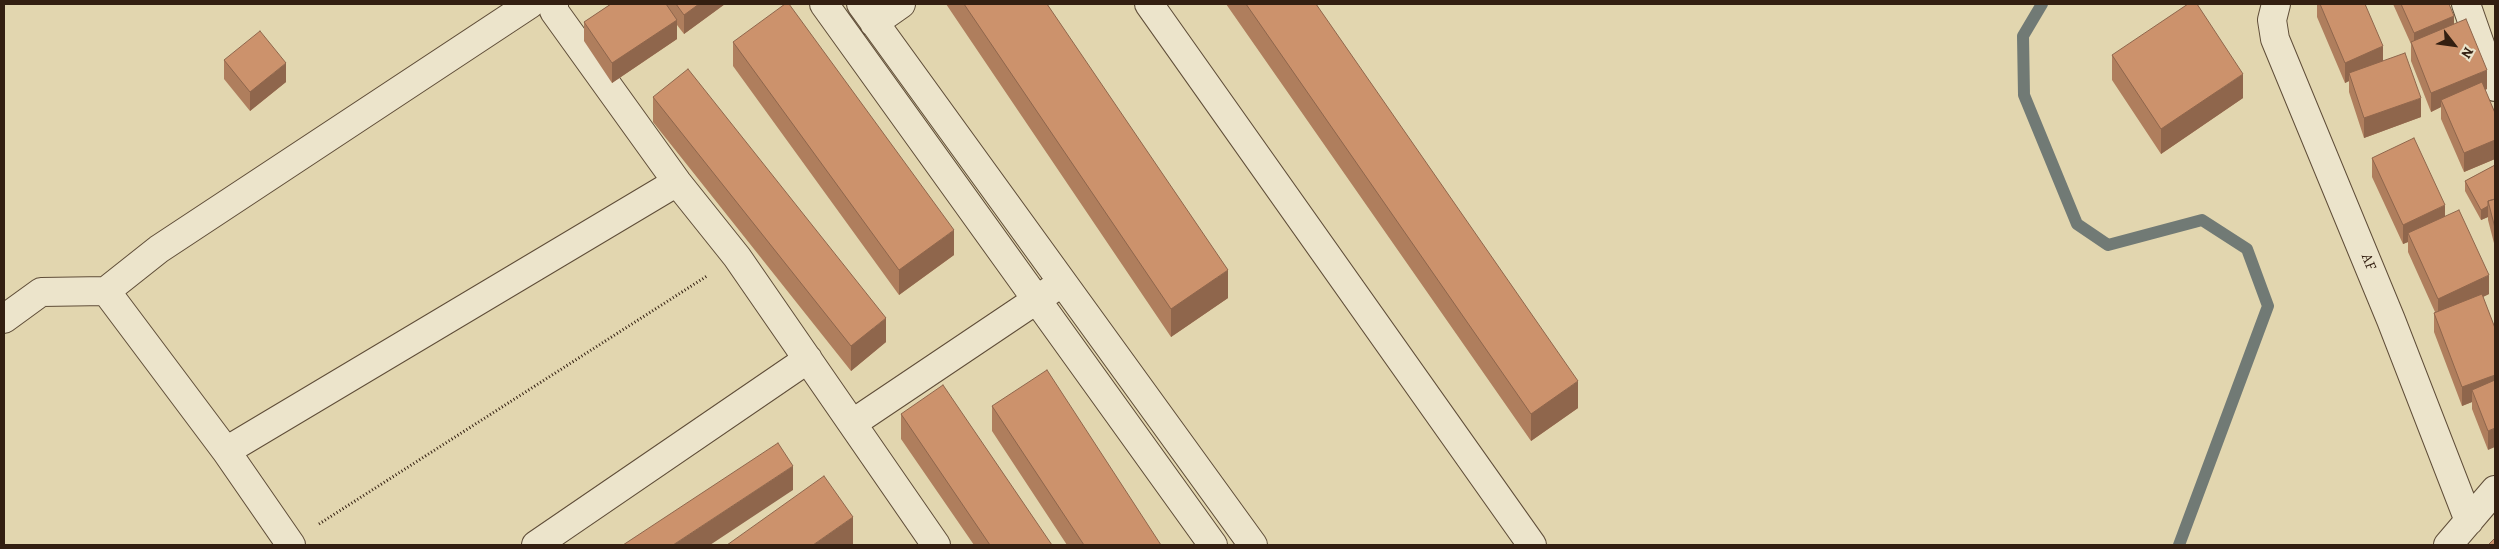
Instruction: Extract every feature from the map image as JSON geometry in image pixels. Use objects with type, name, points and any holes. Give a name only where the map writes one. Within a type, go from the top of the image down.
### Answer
[{"type":"street","points":[[4,319],[41,292],[106,291],[159,249],[530,4]]},
{"type":"street","points":[[554,4],[554,11],[677,182],[738,256],[936,545]]},
{"type":"street","points":[[824,4],[1213,545]]},
{"type":"street","points":[[901,4],[868,14],[1253,545]]},
{"type":"street","points":[[1149,4],[1532,545]]},
{"type":"street","name":"AF","points":[[2276,4],[2272,20],[2275,39],[2391,320],[2469,522]]},
{"type":"street","points":[[2466,4],[2495,86]]},
{"type":"street","points":[[226,451],[677,182]]},
{"type":"street","points":[[853,423],[1036,301],[1062,281]]},
{"type":"street","points":[[106,291],[226,451],[290,544]]},
{"type":"street","points":[[536,545],[808,359]]},
{"type":"street","points":[[2448,545],[2495,490]]},
{"type":"path","points":[[290,544],[738,256]]},
{"type":"building","points":[[611,4],[666,4],[677,20],[612,63],[584,22]]},
{"type":"building","points":[[676,4],[699,4],[684,15]]},
{"type":"building","points":[[785,4],[789,4],[954,230],[899,270],[733,42]]},
{"type":"building","points":[[964,4],[1047,4],[1228,270],[1171,309]]},
{"type":"building","points":[[1246,4],[1316,4],[1578,381],[1531,414]]},
{"type":"building","points":[[2188,4],[2197,4],[2243,74],[2161,129],[2112,55]]},
{"type":"building","points":[[2320,4],[2365,4],[2383,46],[2345,63]]},
{"type":"building","points":[[2401,4],[2449,4],[2454,16],[2414,33]]},
{"type":"building","points":[[2466,19],[2487,70],[2431,93],[2411,42]]},
{"type":"building","points":[[260,31],[286,63],[250,92],[224,60]]},
{"type":"building","points":[[2405,53],[2421,98],[2364,118],[2349,73]]},
{"type":"building","points":[[688,69],[886,318],[851,346],[653,97]]},
{"type":"building","points":[[2482,82],[2495,113],[2495,140],[2464,153],[2441,100]]},
{"type":"building","points":[[2414,138],[2445,205],[2403,225],[2372,158]]},
{"type":"building","points":[[2495,165],[2495,199],[2488,201],[2488,206],[2481,210],[2465,181]]},
{"type":"building","points":[[2495,199],[2495,228],[2488,201]]},
{"type":"building","points":[[2459,210],[2489,275],[2438,299],[2408,233]]},
{"type":"building","points":[[2482,294],[2495,328],[2495,375],[2462,387],[2434,313]]},
{"type":"building","points":[[1047,370],[1161,545],[1084,545],[992,406]]},
{"type":"building","points":[[2495,380],[2495,428],[2488,431],[2472,390]]},
{"type":"building","points":[[943,385],[1052,545],[990,545],[901,414]]},
{"type":"building","points":[[778,443],[793,466],[673,545],[623,545]]},
{"type":"building","points":[[824,476],[853,517],[813,545],[727,545]]},
{"type":"building","points":[[2495,538],[2495,545],[2488,545]]},
{"type":"waterway","points":[[2042,4],[2023,36],[2024,95],[2077,224],[2108,245],[2202,220],[2247,249],[2268,306],[2179,545]]}]
